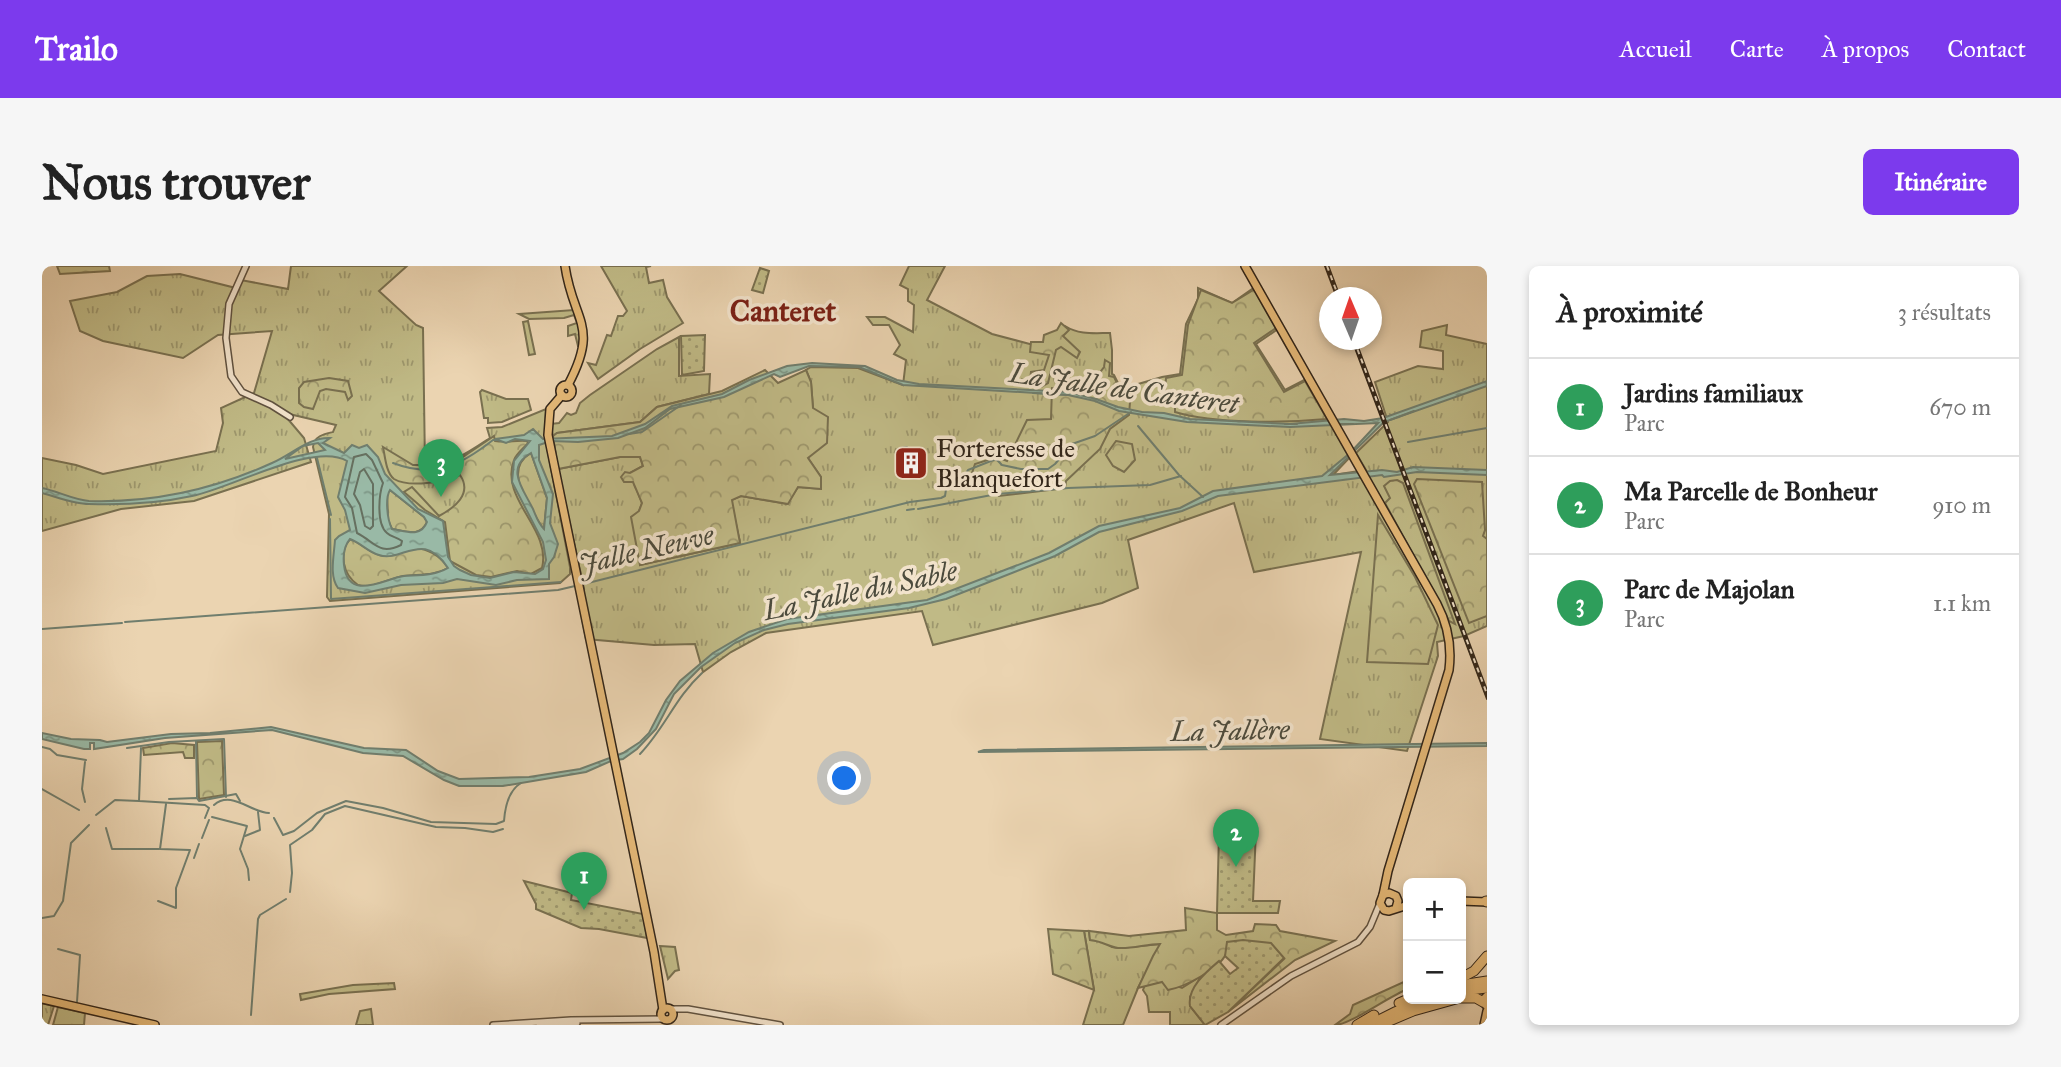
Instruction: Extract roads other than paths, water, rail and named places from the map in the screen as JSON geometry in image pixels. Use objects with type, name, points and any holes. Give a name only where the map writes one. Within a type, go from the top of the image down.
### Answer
[{"type":"highway","points":[[1466,975],[1474,971],[1487,956]]},
{"type":"highway","points":[[1466,984],[1487,981]]},
{"type":"highway","points":[[1466,990],[1487,988]]},
{"type":"highway","points":[[1466,998],[1476,998],[1486,1006]]},
{"type":"highway","points":[[1357,1025],[1403,1002]]},
{"type":"highway","points":[[1369,1025],[1416,1004]]},
{"type":"highway","points":[[1380,1025],[1437,1004]]},
{"type":"main road","points":[[565,266],[568,286],[582,321],[584,336],[581,356],[568,385],[561,387],[562,395],[550,409],[549,439],[668,1017]]},
{"type":"main road","points":[[1245,266],[1437,604],[1447,628],[1449,670],[1381,899],[1387,911],[1403,906]]},
{"type":"main road","points":[[1387,880],[1390,890],[1403,902]]},
{"type":"main road","points":[[1381,899],[1389,893],[1396,896]]},
{"type":"main road","points":[[1396,896],[1396,908]]},
{"type":"main road","points":[[1466,901],[1487,902]]},
{"type":"main road","points":[[42,999],[155,1025]]},
{"type":"main road","points":[[1484,1025],[1486,1006]]},
{"type":"street","points":[[246,266],[229,304],[226,338],[231,376],[242,392],[290,417]]},
{"type":"street","points":[[1221,1025],[1290,976],[1357,942],[1370,927],[1381,899]]},
{"type":"street","points":[[1375,914],[1387,911]]},
{"type":"street","points":[[497,1025],[519,1022],[637,1021],[668,1017],[681,1011],[693,1011],[779,1025]]},
{"type":"street","points":[[539,1025],[594,1021]]},
{"type":"water","points":[[812,363],[865,366],[897,380],[919,384],[1068,392],[1118,407],[1190,419],[1290,424],[1383,418],[1487,381],[1487,386],[1384,422],[1330,475],[1382,470],[1397,472],[1413,467],[1487,470],[1487,475],[1417,472],[1218,496],[1182,511],[1099,532],[1055,556],[946,599],[909,608],[788,624],[764,630],[735,643],[701,667],[674,694],[656,729],[637,749],[623,759],[586,772],[503,786],[459,786],[403,756],[363,753],[272,730],[165,738],[94,749],[94,743],[90,743],[90,749],[84,749],[42,739],[42,733],[107,742],[171,734],[271,727],[364,748],[406,750],[438,771],[459,779],[529,777],[580,769],[623,753],[640,742],[649,733],[666,700],[680,681],[713,653],[749,632],[787,619],[927,600],[1049,553],[1099,526],[1180,508],[1213,491],[1322,476],[1350,453],[1378,423],[1290,427],[1187,422],[1119,411],[1095,401],[1068,395],[903,385],[859,367],[809,366],[780,377],[774,374],[724,397],[670,409],[645,428],[618,438],[578,442],[551,441],[539,445],[539,460],[553,494],[550,523],[558,544],[549,564],[549,579],[517,580],[496,585],[457,579],[443,583],[401,585],[365,593],[338,588],[335,583],[335,540],[350,530],[345,510],[338,497],[347,461],[332,456],[293,461],[208,492],[167,500],[128,504],[83,504],[42,493],[42,488],[89,501],[160,497],[228,480],[279,460],[307,443],[330,438],[323,443],[344,453],[352,445],[359,448],[367,445],[378,457],[385,474],[418,509],[443,521],[448,557],[460,570],[490,578],[514,572],[535,574],[543,569],[546,560],[543,542],[512,482],[514,461],[530,441],[515,439],[506,443],[495,439],[524,435],[533,429],[543,439],[612,436],[645,424],[672,406],[722,394],[749,380],[787,366]],"holes":[[[318,443],[325,450],[285,459],[303,446]],[[531,453],[547,498],[544,529],[518,480],[517,472],[523,459]],[[390,490],[424,517],[427,522],[424,527],[417,532],[392,529],[387,509]],[[350,539],[379,555],[396,555],[421,549],[439,557],[448,568],[432,574],[404,576],[360,586],[347,576],[344,565],[345,548]]]},
{"type":"water","points":[[1487,743],[1487,746],[978,752],[984,750]]},
{"type":"waterway","name":"La Jalle de Canteret","points":[[1033,393],[1069,395]]},
{"type":"waterway","name":"La Jalle de Canteret","points":[[629,434],[642,432],[681,405]]},
{"type":"waterway","name":"La Jalle de Canteret","points":[[1390,420],[1414,411]]},
{"type":"waterway","name":"Jalle Neuve","points":[[580,585],[910,502],[941,498],[945,496],[947,483],[960,483],[968,470],[996,459],[1002,465],[1021,469],[1048,469],[1072,444],[1095,436],[1131,412]]},
{"type":"waterway","name":"La Jalle de Canteret","points":[[1285,424],[1297,424]]},
{"type":"waterway","name":"La Jalle de Canteret","points":[[1338,424],[1353,424]]},
{"type":"waterway","points":[[1138,426],[1179,475],[1203,497]]},
{"type":"waterway","points":[[1408,442],[1487,428]]},
{"type":"waterway","points":[[393,463],[422,470],[447,467],[470,456],[493,440],[498,440]]},
{"type":"waterway","points":[[923,475],[910,478],[898,471],[896,461],[901,448],[907,447],[922,456],[926,465],[925,472]]},
{"type":"waterway","points":[[317,458],[331,515]]},
{"type":"waterway","points":[[918,509],[997,494],[1150,485],[1181,476]]},
{"type":"waterway","points":[[907,510],[914,509]]},
{"type":"waterway","points":[[330,519],[331,599],[561,582]]},
{"type":"waterway","name":"Jalle Neuve","points":[[125,622],[558,590],[575,586]]},
{"type":"waterway","name":"Jalle Neuve","points":[[42,629],[122,623]]},
{"type":"waterway","points":[[640,754],[684,693],[702,673]]},
{"type":"waterway","points":[[127,748],[224,739],[226,797]]},
{"type":"waterway","points":[[196,741],[197,797]]},
{"type":"waterway","points":[[42,747],[57,755],[86,760]]},
{"type":"waterway","points":[[141,748],[139,801],[205,805],[209,808],[205,818]]},
{"type":"waterway","points":[[85,762],[82,789],[85,802]]},
{"type":"waterway","points":[[274,818],[283,835],[294,831],[317,813],[346,801],[431,822],[496,824],[504,821],[511,795],[521,783]]},
{"type":"waterway","points":[[42,789],[79,810]]},
{"type":"waterway","points":[[169,799],[197,798],[199,801],[236,794],[240,801]]},
{"type":"waterway","points":[[96,815],[115,800],[139,801]]},
{"type":"waterway","points":[[214,805],[220,801],[234,801],[269,813]]},
{"type":"waterway","points":[[158,901],[176,908],[176,888],[190,850],[160,849],[166,804]]},
{"type":"waterway","points":[[290,892],[290,845],[312,830],[325,814],[345,806],[436,827],[493,832],[503,829]]},
{"type":"waterway","points":[[245,836],[260,830],[258,812]]},
{"type":"waterway","points":[[212,817],[247,826],[240,849],[248,869],[249,880]]},
{"type":"waterway","points":[[202,838],[209,820]]},
{"type":"waterway","points":[[42,918],[54,916],[63,901],[71,843],[89,825]]},
{"type":"waterway","points":[[106,828],[112,849],[159,849]]},
{"type":"waterway","points":[[194,858],[199,844]]},
{"type":"waterway","points":[[251,1015],[258,919],[286,899]]},
{"type":"waterway","points":[[58,949],[80,955],[77,1002]]},
{"type":"tram line","points":[[1325,266],[1333,287]]},
{"type":"tram line","points":[[1356,350],[1487,699]]},
{"type":"railway","points":[[1327,266],[1335,287]]},
{"type":"railway","points":[[1358,350],[1487,694]]},
{"type":"place","name":"Forteresse de Blanquefort","points":[[911,463]]},
{"type":"place","name":"Parc de Majolan","points":[[441,497]]},
{"type":"place","name":"Ma Parcelle de Bonheur","points":[[1236,867]]},
{"type":"place","name":"Jardins familiaux","points":[[584,910]]},
{"type":"district","name":"Canteret","points":[[783,311]]},
{"type":"water label","name":"La Jalle du Sable","points":[[860,590]]},
{"type":"water label","name":"La Jallère","points":[[1230,730]]}]
